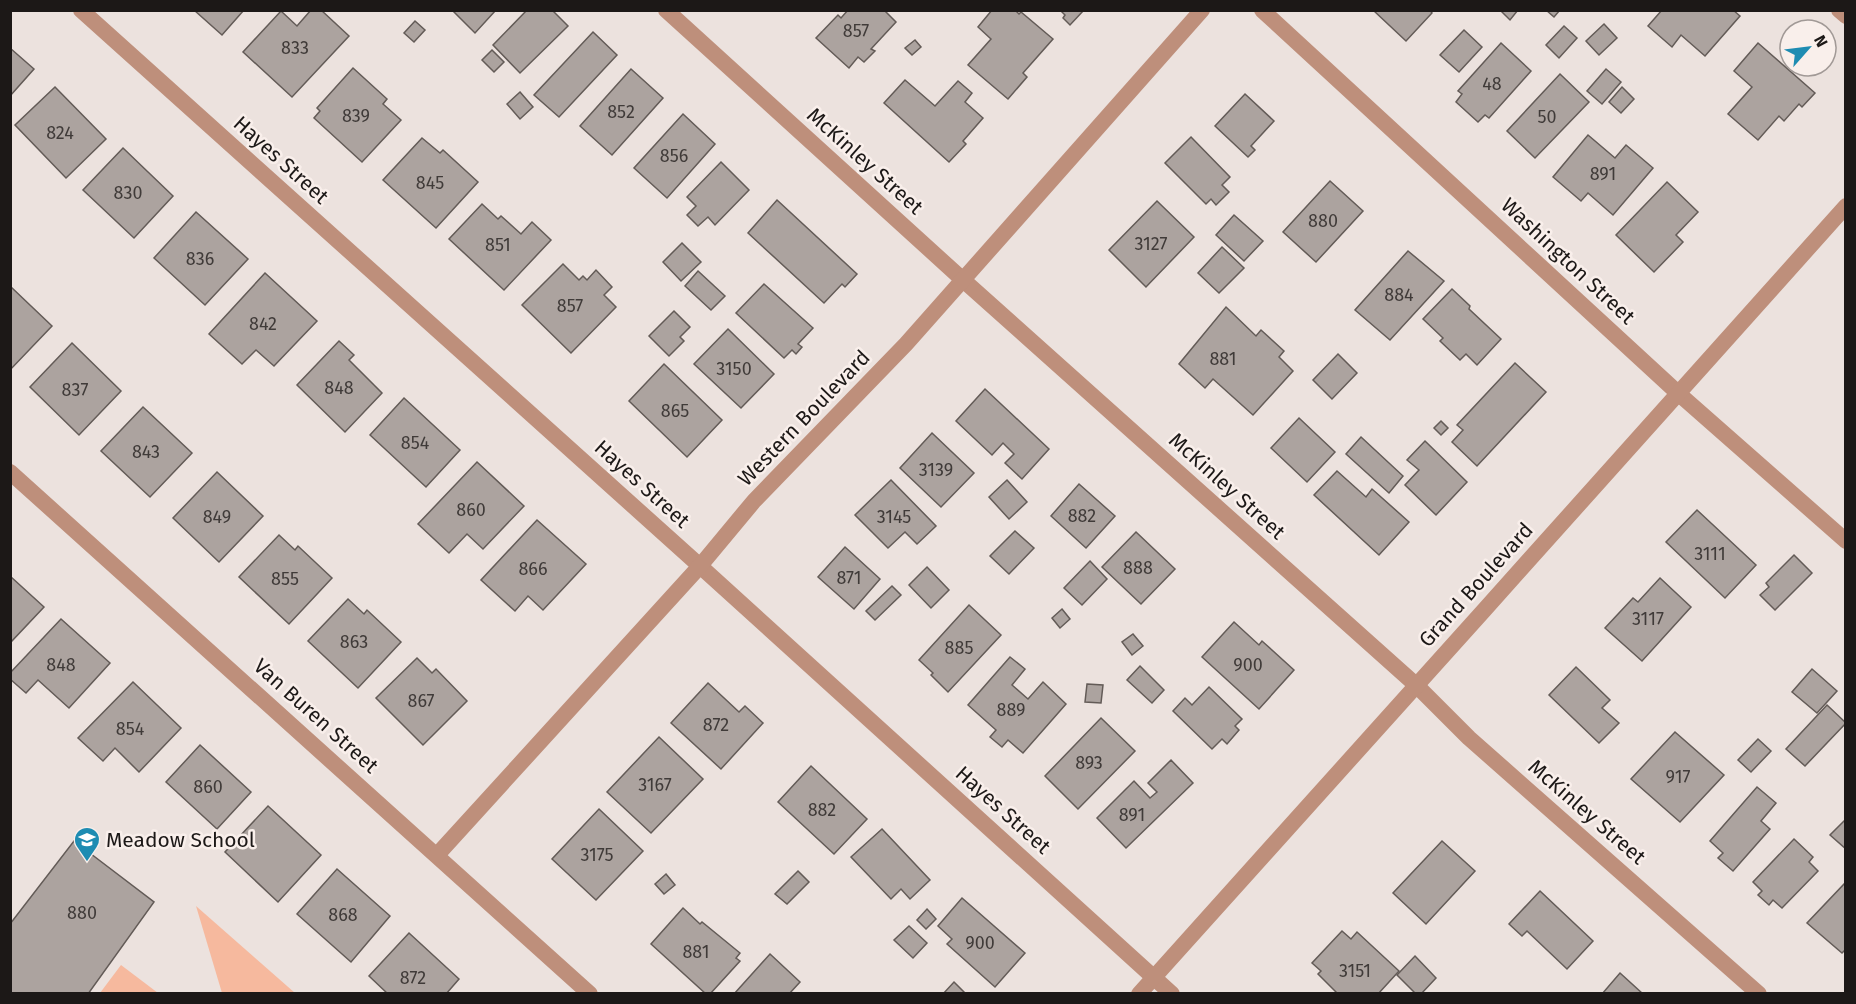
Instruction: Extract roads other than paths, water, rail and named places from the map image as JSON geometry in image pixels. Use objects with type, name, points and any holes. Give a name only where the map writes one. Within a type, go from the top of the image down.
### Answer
[{"type":"street","name":"Hayes Street","points":[[81,10],[1172,993]]},
{"type":"street","name":"McKinley Street","points":[[666,10],[962,279],[1416,685],[1469,738],[1759,993]]},
{"type":"street","name":"Western Boulevard","points":[[437,855],[700,566],[754,501],[906,344],[1202,10]]},
{"type":"street","name":"Washington Street","points":[[1262,10],[1679,394],[1845,541]]},
{"type":"street","points":[[1839,10],[1845,16]]},
{"type":"street","name":"Grand Boulevard","points":[[1139,993],[1679,394],[1845,206]]},
{"type":"street","name":"Van Buren Street","points":[[10,472],[590,993]]},
{"type":"place","name":"Meadow School","points":[[87,863]]}]
